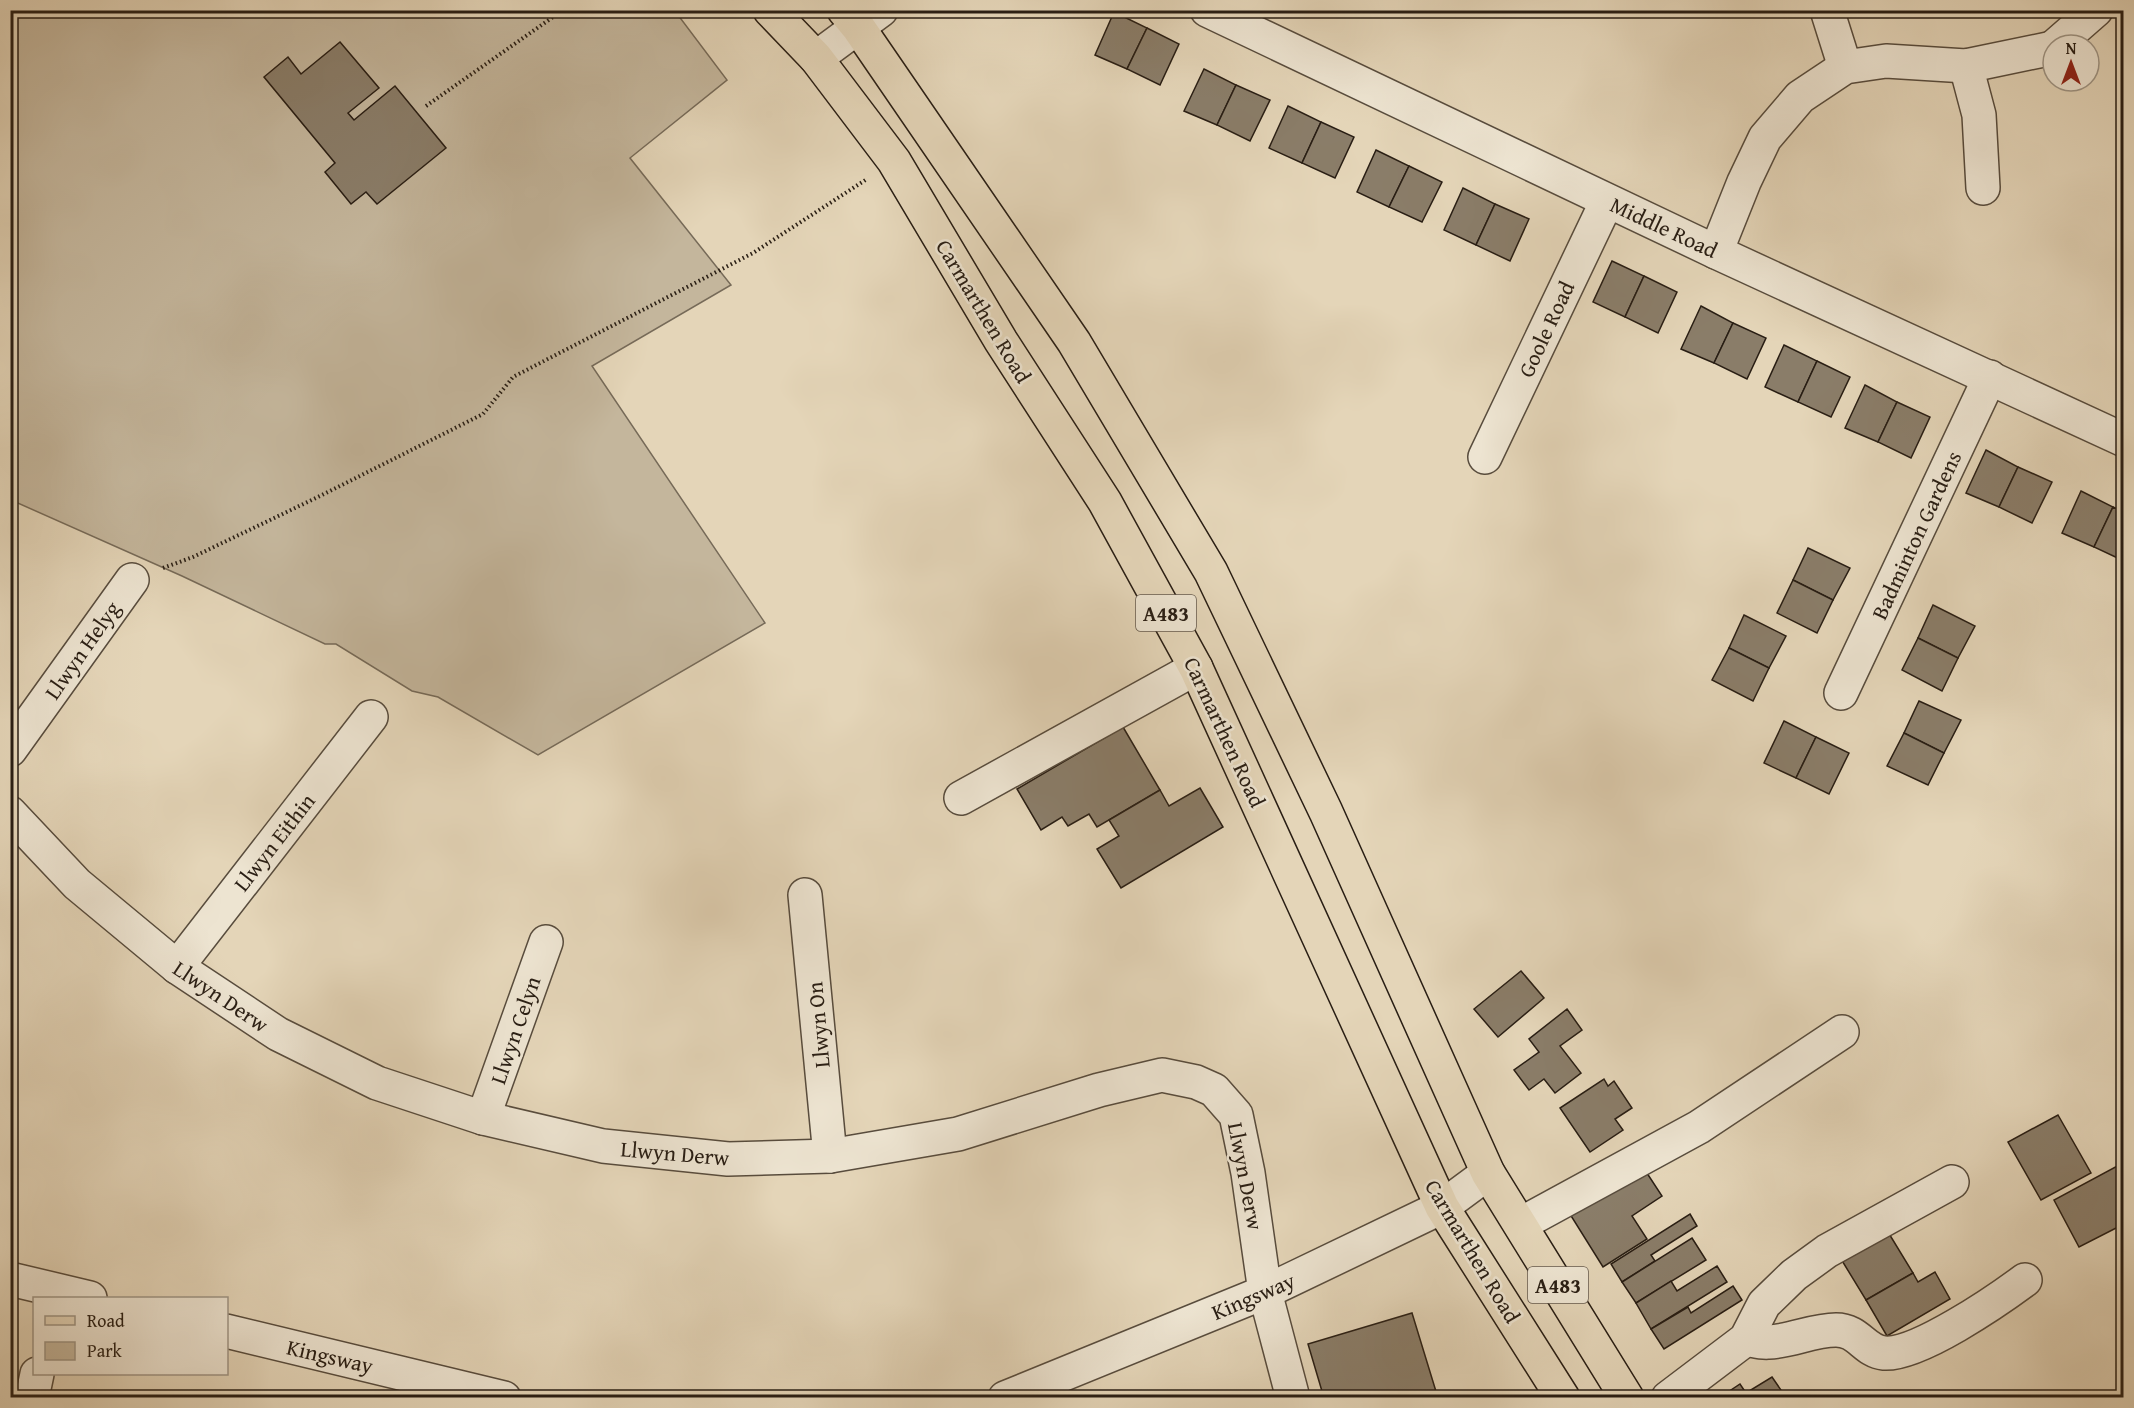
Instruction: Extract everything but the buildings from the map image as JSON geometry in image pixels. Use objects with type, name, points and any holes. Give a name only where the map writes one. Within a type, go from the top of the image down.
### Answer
[{"type":"main road","name":"Carmarthen Road","points":[[770,10],[816,58],[894,161],[1001,341],[1105,502],[1196,668],[1442,1208],[1563,1398]]},
{"type":"main road","name":"A483","points":[[861,16],[1074,342],[1211,572],[1326,812],[1488,1173],[1627,1398]]},
{"type":"street","name":"Middle Road","points":[[1207,10],[1607,201],[2124,440]]},
{"type":"street","points":[[1827,10],[1845,67]]},
{"type":"street","points":[[2070,33],[2096,10]]},
{"type":"street","points":[[816,58],[861,16]]},
{"type":"street","points":[[1716,252],[1744,182],[1765,138],[1800,97],[1845,67],[1886,61],[1966,66],[2041,49]]},
{"type":"street","points":[[1966,66],[1979,115],[1983,188]]},
{"type":"street","name":"Goole Road","points":[[1485,457],[1607,201]]},
{"type":"street","name":"Badminton Gardens","points":[[1841,693],[1990,377]]},
{"type":"street","name":"Llwyn Helyg","points":[[10,750],[132,580]]},
{"type":"street","points":[[961,798],[1196,668]]},
{"type":"street","name":"Llwyn Eithin","points":[[177,967],[371,717]]},
{"type":"street","name":"Llwyn Derw","points":[[10,813],[77,884],[177,967],[278,1034],[377,1083],[483,1118],[603,1146],[728,1159],[830,1156],[958,1134],[1099,1090],[1162,1074],[1196,1082],[1214,1090],[1236,1114],[1248,1173],[1265,1292],[1293,1398]]},
{"type":"street","name":"Llwyn On","points":[[805,895],[830,1156]]},
{"type":"street","name":"Llwyn Celyn","points":[[483,1118],[546,942]]},
{"type":"street","points":[[1521,1224],[1699,1127],[1842,1032]]},
{"type":"street","name":"Kingsway","points":[[1005,1398],[1265,1292],[1442,1208],[1488,1173]]},
{"type":"street","points":[[1668,1398],[1746,1339],[1764,1304],[1794,1275],[1827,1251],[1952,1182]]},
{"type":"street","points":[[10,1279],[56,1294],[76,1297]]},
{"type":"street","points":[[1746,1339],[1767,1343],[1828,1330],[1844,1330],[1855,1334],[1874,1351],[1899,1353],[1989,1306],[2025,1280]]},
{"type":"street","name":"Kingsway","points":[[228,1332],[452,1391],[504,1398]]},
{"type":"street","points":[[32,1398],[38,1375]]},
{"type":"path","points":[[426,106],[563,10]]},
{"type":"path","points":[[132,580],[194,557],[483,414],[513,377],[753,253],[894,161]]},
{"type":"green space","points":[[11,11],[675,11],[727,80],[630,158],[731,285],[592,366],[765,623],[538,755],[438,697],[412,691],[336,644],[325,644],[182,576],[11,500]]}]
